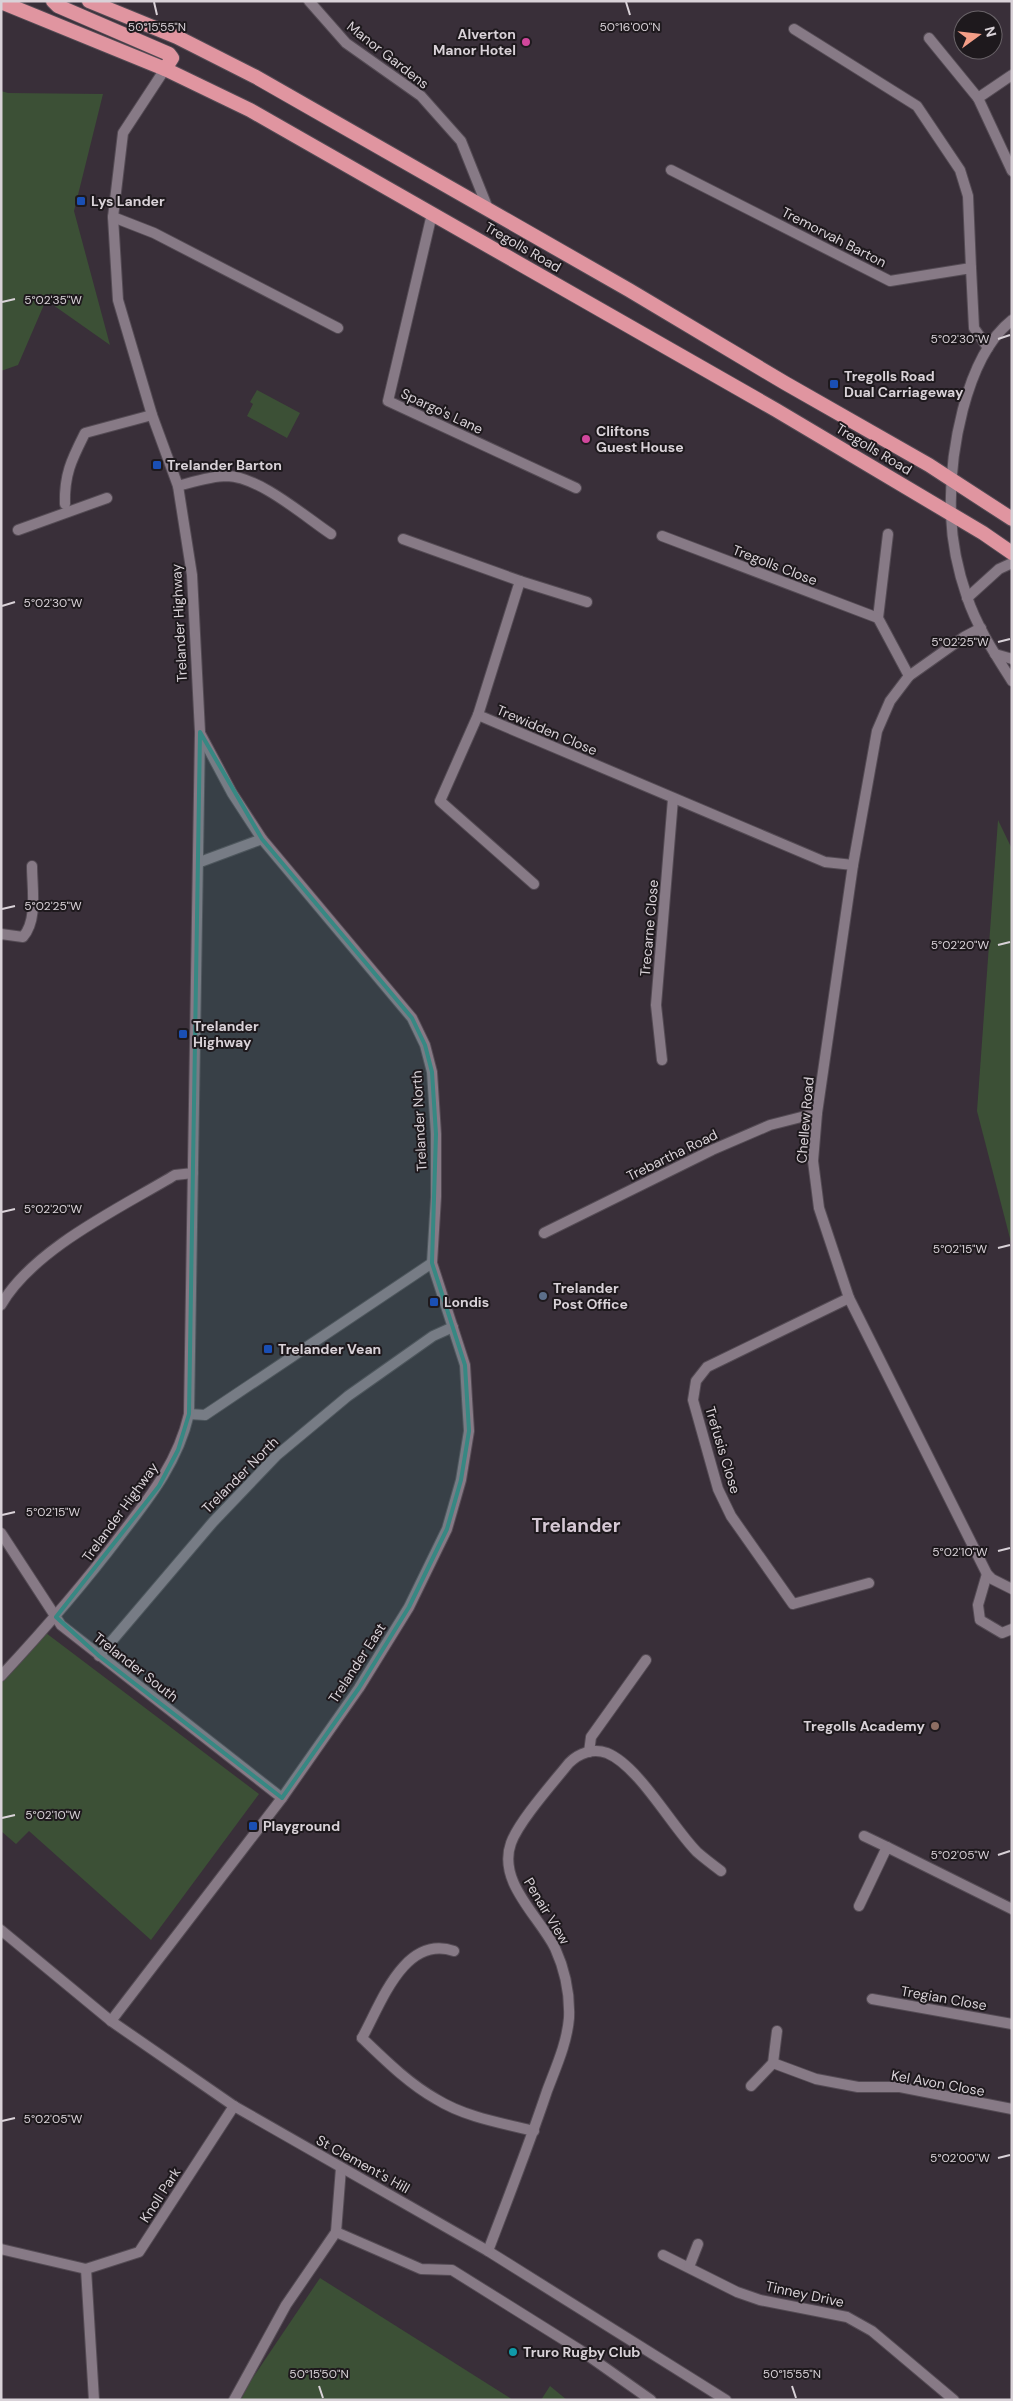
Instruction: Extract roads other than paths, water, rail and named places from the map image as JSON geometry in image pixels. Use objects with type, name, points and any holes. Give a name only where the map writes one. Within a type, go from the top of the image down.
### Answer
[{"type":"highway","points":[[53,1],[58,6],[169,54],[171,59],[166,68]]},
{"type":"highway","name":"Tregolls Road","points":[[89,1],[178,37],[256,77],[629,290],[785,383],[953,479],[1012,519]]},
{"type":"highway","name":"Tregolls Road","points":[[1,2],[166,68],[250,110],[776,410],[951,514],[1012,553]]},
{"type":"street","name":"Manor Gardens","points":[[309,1],[346,43],[421,96],[461,141],[489,211]]},
{"type":"street","points":[[794,29],[918,106],[960,170],[968,196],[974,328],[988,348]]},
{"type":"street","points":[[929,38],[978,98],[1012,171]]},
{"type":"street","name":"Trelander Highway","points":[[1,1676],[56,1617],[159,1486],[178,1450],[189,1414],[200,862],[200,732],[192,575],[178,486],[152,415],[118,300],[113,217],[123,134],[166,68]]},
{"type":"street","points":[[978,98],[1012,75]]},
{"type":"street","name":"Tremorvah Barton","points":[[671,170],[890,281],[971,268]]},
{"type":"street","name":"Spargo's Lane","points":[[432,214],[388,401],[576,488]]},
{"type":"street","points":[[113,217],[154,233],[338,328]]},
{"type":"street","points":[[1012,320],[988,348],[968,393],[956,442],[951,514],[956,556],[967,598],[995,654],[1012,681]]},
{"type":"street","points":[[65,508],[64,483],[69,464],[85,433],[152,415]]},
{"type":"street","points":[[178,486],[228,476],[248,481],[269,492],[331,534]]},
{"type":"street","points":[[18,530],[65,508],[107,498]]},
{"type":"street","points":[[888,534],[878,618],[910,676]]},
{"type":"street","name":"Tregolls Close","points":[[662,536],[878,618]]},
{"type":"street","points":[[403,539],[520,581],[587,602]]},
{"type":"street","points":[[967,598],[999,569],[1012,564]]},
{"type":"street","name":"Trewidden Close","points":[[520,581],[478,716],[825,862],[853,865]]},
{"type":"street","name":"Chellew Road","points":[[981,628],[964,637],[910,676],[890,701],[877,731],[853,865],[817,1113],[813,1162],[819,1208],[849,1298],[987,1574]]},
{"type":"street","points":[[995,654],[1012,659]]},
{"type":"street","points":[[478,716],[440,802],[534,884]]},
{"type":"street","name":"Trelander North","points":[[200,732],[232,793],[262,839],[412,1018],[425,1045],[432,1072],[436,1134],[436,1197],[432,1262]]},
{"type":"street","name":"Trecarne Close","points":[[662,1060],[656,1005],[673,799]]},
{"type":"street","points":[[200,862],[262,839]]},
{"type":"street","points":[[1,934],[22,937],[29,930],[33,905],[32,866]]},
{"type":"street","name":"Trebartha Road","points":[[544,1233],[712,1150],[770,1124],[817,1113]]},
{"type":"street","points":[[1,1305],[31,1266],[71,1238],[175,1175],[193,1173]]},
{"type":"street","points":[[189,1414],[205,1415],[432,1262]]},
{"type":"street","name":"Trelander East","points":[[111,2021],[282,1798],[359,1688],[409,1607],[447,1529],[461,1480],[469,1431],[465,1365],[432,1262]]},
{"type":"street","name":"Trefusis Close","points":[[849,1298],[707,1367],[696,1381],[694,1400],[718,1489],[731,1516],[794,1604],[870,1582]]},
{"type":"street","name":"Trelander North","points":[[99,1656],[213,1522],[276,1456],[348,1396],[433,1336],[454,1328]]},
{"type":"street","name":"Trelander South","points":[[1,1533],[61,1625],[282,1798]]},
{"type":"street","points":[[1012,1589],[992,1579],[987,1574],[978,1605],[980,1620],[1002,1633],[1012,1629]]},
{"type":"street","points":[[646,1660],[590,1737],[588,1752],[607,1753],[635,1775],[697,1851],[721,1872]]},
{"type":"street","name":"Penair View","points":[[488,2251],[534,2131],[566,2038],[569,2000],[561,1964],[554,1946],[511,1877],[509,1850],[511,1841],[569,1763],[588,1752]]},
{"type":"street","points":[[864,1836],[1012,1909]]},
{"type":"street","points":[[859,1906],[887,1847]]},
{"type":"street","name":"St Clement's Hill","points":[[1,1930],[111,2021],[234,2106],[488,2251],[726,2400]]},
{"type":"street","points":[[454,1951],[441,1947],[425,1951],[410,1959],[395,1978],[362,2038],[400,2073],[436,2100],[474,2117],[534,2131]]},
{"type":"street","name":"Tregian Close","points":[[872,2000],[1012,2024]]},
{"type":"street","points":[[751,2086],[773,2064],[777,2032]]},
{"type":"street","name":"Kel Avon Close","points":[[773,2064],[816,2079],[858,2087],[900,2087],[988,2106],[1012,2109]]},
{"type":"street","name":"Knoll Park","points":[[86,2269],[139,2252],[234,2106]]},
{"type":"street","points":[[234,2400],[286,2305],[336,2232],[342,2168]]},
{"type":"street","points":[[336,2232],[421,2268],[452,2270],[580,2350],[651,2400]]},
{"type":"street","points":[[689,2267],[698,2244]]},
{"type":"street","points":[[1,2249],[86,2269],[94,2400]]},
{"type":"street","name":"Tinney Drive","points":[[663,2255],[737,2292],[760,2300],[846,2317],[872,2331],[954,2400]]},
{"type":"place","name":"Alverton Manor Hotel","points":[[526,42]]},
{"type":"place","name":"Lys Lander","points":[[81,201]]},
{"type":"place","name":"Tregolls Road Dual Carriageway","points":[[834,384]]},
{"type":"place","name":"Cliftons Guest House","points":[[586,439]]},
{"type":"place","name":"Trelander Barton","points":[[157,465]]},
{"type":"place","name":"Trelander Highway","points":[[183,1034]]},
{"type":"place","name":"Trelander Post Office","points":[[543,1296]]},
{"type":"place","name":"Londis","points":[[434,1302]]},
{"type":"place","name":"Trelander Vean","points":[[268,1349]]},
{"type":"place","name":"Tregolls Academy","points":[[935,1726]]},
{"type":"place","name":"Playground","points":[[253,1826]]},
{"type":"place","name":"Truro Rugby Club","points":[[513,2352]]},
{"type":"district","name":"Trelander","points":[[576,1525]]}]
